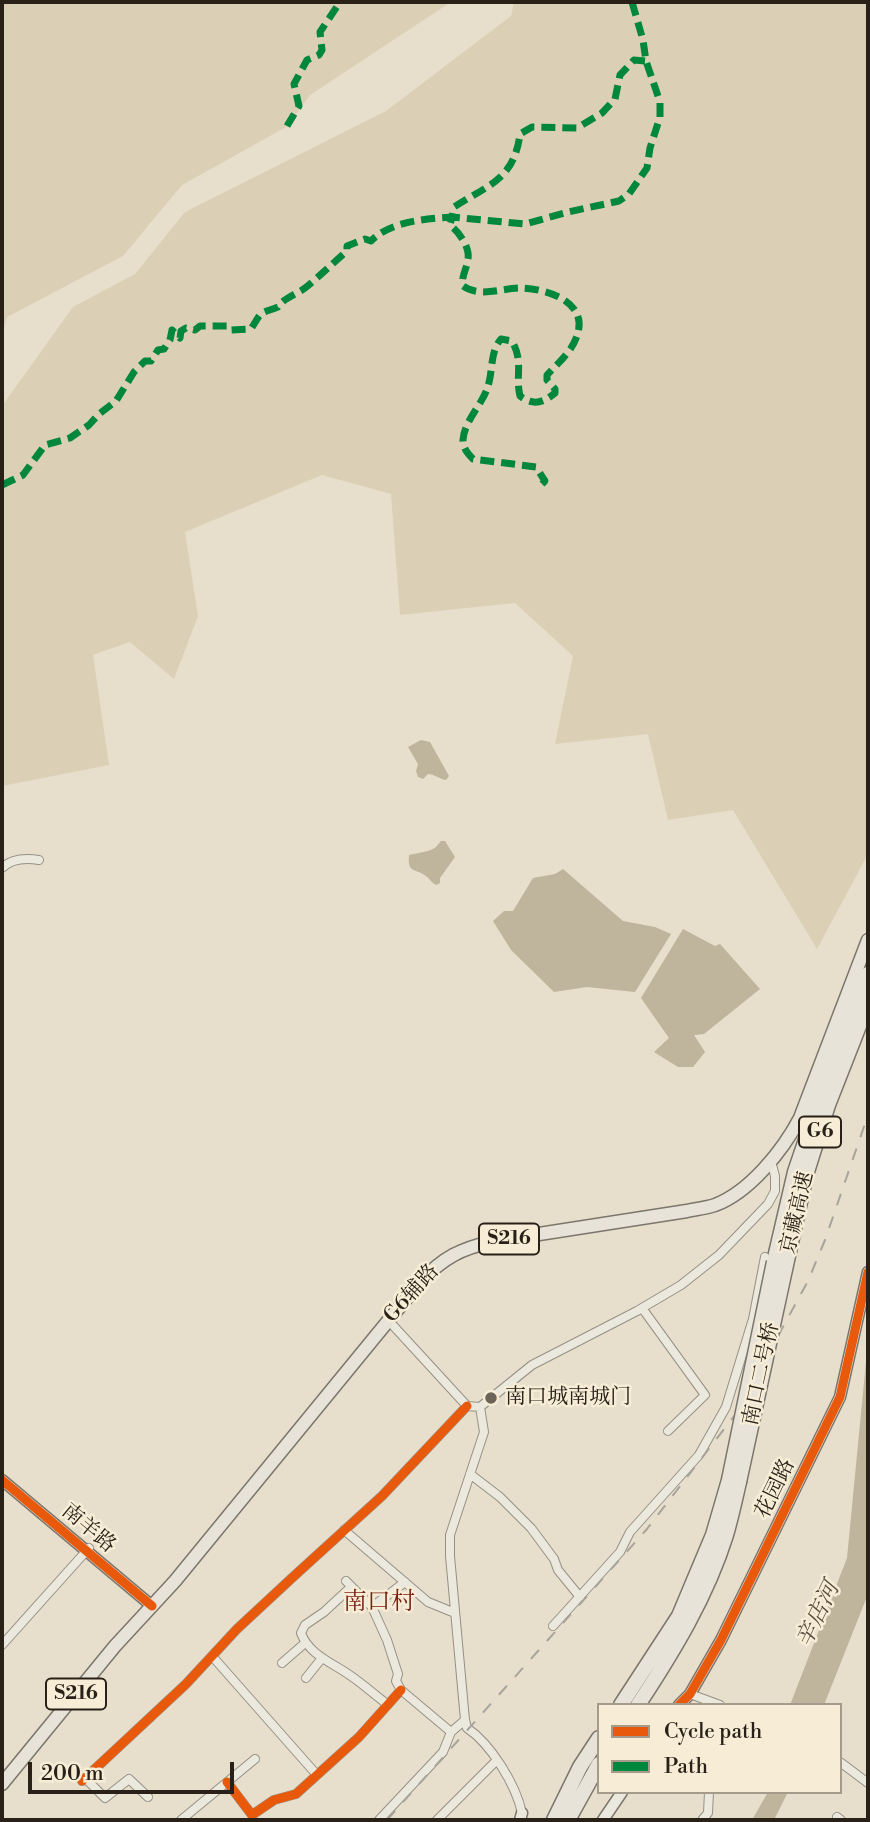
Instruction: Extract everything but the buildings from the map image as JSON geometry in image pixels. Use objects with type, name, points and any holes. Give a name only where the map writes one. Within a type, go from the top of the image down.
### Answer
[{"type":"highway","points":[[775,1262],[799,1160],[868,974]]},
{"type":"highway","name":"京藏高速","points":[[775,1262],[828,1105],[868,1003]]},
{"type":"highway","name":"南口二号桥","points":[[734,1481],[775,1262]]},
{"type":"highway","name":"G6","points":[[622,1703],[679,1615],[734,1481]]},
{"type":"highway","name":"G6","points":[[639,1703],[689,1621],[704,1589],[726,1536],[734,1481]]},
{"type":"highway","points":[[544,1820],[597,1741]]},
{"type":"highway","points":[[554,1820],[580,1767]]},
{"type":"highway","points":[[568,1820],[597,1768]]},
{"type":"main road","name":"G6辅路","points":[[2,1784],[115,1646],[175,1581],[433,1268],[457,1251],[494,1241],[687,1211],[716,1204],[741,1189],[771,1161],[800,1118],[868,940]]},
{"type":"street","points":[[2,868],[6,863],[24,858],[39,860]]},
{"type":"street","points":[[388,1320],[467,1406],[480,1407],[532,1365],[642,1308],[681,1285],[719,1255],[768,1204],[775,1191],[771,1161]]},
{"type":"street","points":[[553,1626],[620,1552],[630,1532],[699,1455],[726,1407],[753,1319],[775,1262]]},
{"type":"street","name":"花园路","points":[[680,1703],[690,1694],[720,1640],[840,1398],[868,1272]]},
{"type":"street","points":[[642,1308],[705,1395],[668,1431]]},
{"type":"street","points":[[148,1797],[129,1779],[105,1798],[83,1779],[186,1684],[237,1629],[382,1496],[467,1406]]},
{"type":"street","points":[[480,1407],[484,1432],[450,1535],[465,1720],[467,1728],[497,1760],[517,1794],[522,1818]]},
{"type":"street","points":[[470,1474],[500,1497],[531,1528],[554,1559],[558,1570],[580,1597]]},
{"type":"street","name":"南羊路","points":[[2,1480],[88,1549],[152,1606]]},
{"type":"street","points":[[344,1530],[428,1602],[455,1613]]},
{"type":"street","points":[[2,1645],[88,1549]]},
{"type":"street","points":[[372,1607],[405,1581]]},
{"type":"street","points":[[387,1704],[350,1675],[322,1658],[305,1643],[301,1633],[305,1625],[324,1612],[349,1584],[372,1607],[387,1640],[398,1674],[396,1681],[401,1690],[451,1732]]},
{"type":"street","points":[[282,1663],[305,1643]]},
{"type":"street","points":[[212,1656],[317,1775]]},
{"type":"street","points":[[306,1678],[322,1658]]},
{"type":"street","points":[[227,1782],[252,1815],[274,1800],[296,1794],[359,1737],[401,1690]]},
{"type":"street","points":[[690,1694],[715,1703]]},
{"type":"street","points":[[379,1820],[443,1752],[451,1732],[465,1720]]},
{"type":"street","points":[[181,1820],[255,1759]]},
{"type":"street","points":[[437,1820],[497,1760]]},
{"type":"street","points":[[842,1764],[868,1783]]},
{"type":"street","points":[[603,1820],[621,1794]]},
{"type":"street","points":[[702,1820],[708,1813],[709,1794]]},
{"type":"shaded area","points":[[2,2],[451,2],[310,95],[288,126],[182,185],[123,256],[7,317],[2,335]]},
{"type":"shaded area","points":[[514,2],[868,2],[868,854],[817,949],[733,810],[668,820],[648,734],[555,744],[573,656],[515,603],[400,615],[391,494],[322,475],[185,532],[198,616],[174,679],[130,642],[93,655],[109,765],[2,786],[2,406],[73,307],[135,274],[185,212],[386,111],[511,16]]},
{"type":"shaded area","points":[[421,740],[430,742],[449,776],[446,780],[430,774],[423,779],[418,777],[418,764],[408,747]]},
{"type":"shaded area","points":[[441,841],[445,841],[455,857],[440,878],[440,883],[436,885],[411,868],[409,855],[435,848]]},
{"type":"shaded area","points":[[563,869],[623,921],[655,927],[671,934],[635,992],[587,987],[554,992],[511,950],[493,921],[504,911],[513,911],[533,878],[555,874]]},
{"type":"shaded area","points":[[683,929],[715,946],[720,944],[760,989],[704,1034],[694,1035],[705,1052],[693,1067],[678,1067],[654,1052],[669,1038],[641,998]]},
{"type":"shaded area","points":[[868,1341],[868,1594],[825,1703],[791,1703],[847,1558]]},
{"type":"shaded area","points":[[767,1794],[787,1794],[774,1820],[752,1820]]},
{"type":"railway","points":[[387,1820],[647,1529],[735,1415],[808,1281],[868,1115]]},
{"type":"marked path","points":[[287,126],[299,106],[294,84],[307,60],[319,55],[322,50],[320,32],[340,2]]},
{"type":"marked path","points":[[542,484],[545,481],[536,467],[473,459],[464,446],[464,433],[486,393],[495,349],[501,339],[512,341],[516,349],[520,396],[538,402],[555,393],[547,375],[571,348],[577,336],[577,314],[564,300],[543,291],[521,288],[484,292],[463,286],[468,259],[466,245],[450,225],[452,217],[525,224],[619,201],[629,194],[647,168],[660,117],[660,102],[646,61],[632,2]]},
{"type":"marked path","points":[[2,485],[23,475],[45,445],[70,438],[116,401],[134,372],[145,361],[151,361],[158,350],[164,349],[172,330],[180,338],[181,331],[186,328],[195,330],[200,326],[228,326],[231,330],[251,329],[261,314],[278,307],[287,298],[305,288],[347,251],[347,246],[365,239],[371,241],[398,225],[452,217],[454,207],[498,180],[505,172],[512,162],[520,134],[532,127],[577,128],[602,113],[615,99],[620,75],[634,60],[646,61]]},
{"type":"cycle path","points":[[681,1703],[690,1694],[721,1640],[840,1397],[868,1272]]},
{"type":"cycle path","points":[[82,1781],[186,1684],[237,1629],[382,1496],[467,1406]]},
{"type":"cycle path","points":[[2,1480],[152,1606]]},
{"type":"cycle path","points":[[227,1782],[252,1815],[274,1800],[296,1794],[359,1737],[401,1690]]},
{"type":"place","name":"南口城南城门","points":[[491,1398]]},
{"type":"district","name":"南口村","points":[[379,1603]]},
{"type":"water label","name":"辛店河","points":[[819,1615]]}]
